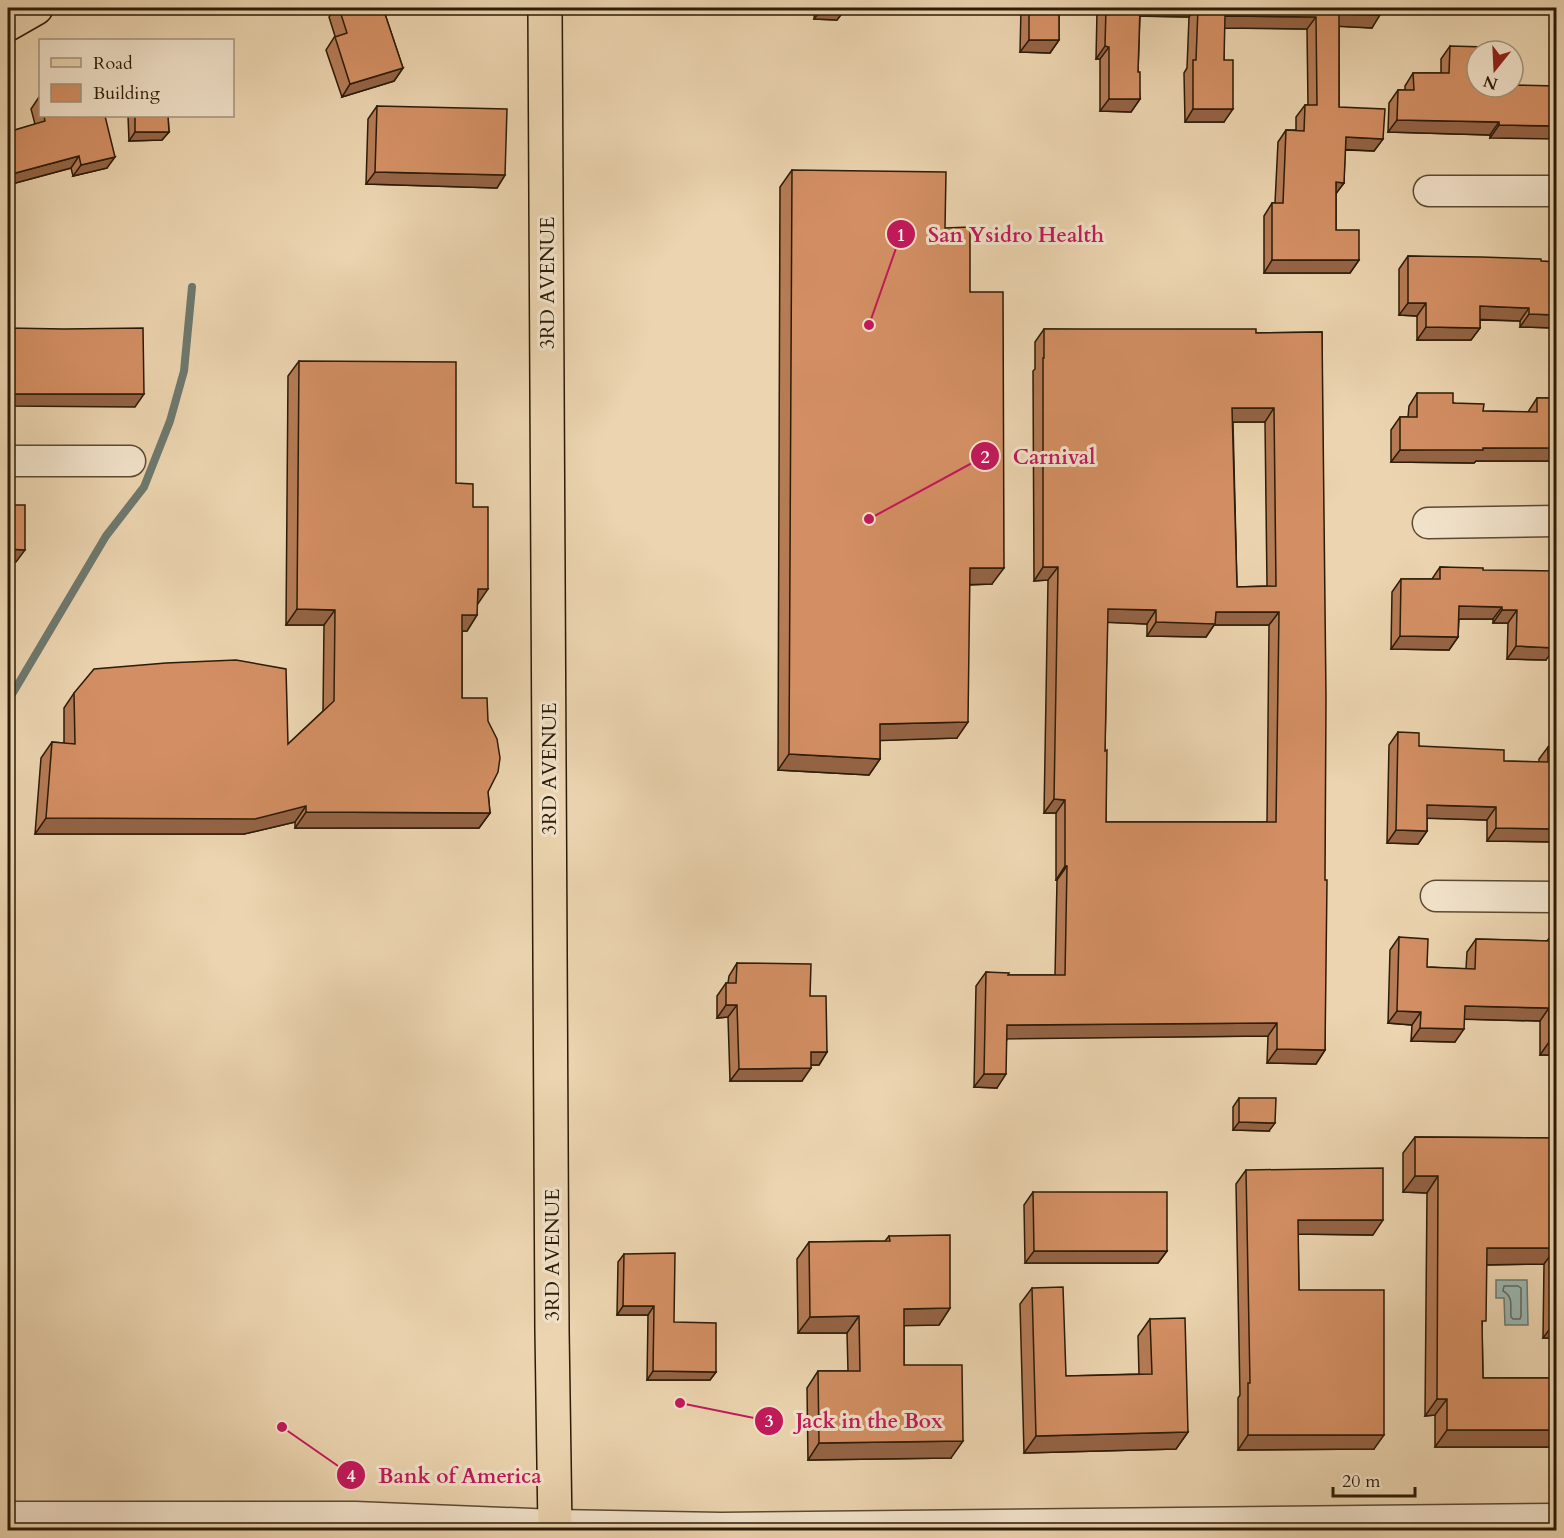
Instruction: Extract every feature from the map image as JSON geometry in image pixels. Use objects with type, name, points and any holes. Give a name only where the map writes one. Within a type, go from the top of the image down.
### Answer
[{"type":"main road","points":[[8,24],[36,8]]},
{"type":"main road","name":"3RD AVENUE","points":[[545,8],[555,1528]]},
{"type":"street","points":[[1429,191],[1557,191]]},
{"type":"street","points":[[8,462],[130,460]]},
{"type":"street","points":[[1428,523],[1557,521]]},
{"type":"street","points":[[1436,896],[1557,897]]},
{"type":"street","points":[[8,1517],[135,1523],[355,1517],[555,1528],[1557,1519]]},
{"type":"water","points":[[1496,1280],[1527,1280],[1528,1325],[1505,1325],[1504,1298],[1496,1298]]},
{"type":"building","points":[[339,8],[383,8],[403,68],[350,84],[335,37],[347,33]]},
{"type":"building","points":[[1029,8],[1059,8],[1059,40],[1029,40]]},
{"type":"building","points":[[1106,8],[1140,8],[1138,72],[1140,72],[1140,99],[1109,99],[1109,47],[1105,46]]},
{"type":"building","points":[[1198,8],[1381,8],[1380,15],[1339,14],[1339,107],[1385,109],[1383,139],[1346,137],[1344,183],[1336,182],[1336,230],[1359,230],[1359,260],[1272,260],[1272,203],[1283,203],[1286,130],[1304,131],[1305,105],[1317,105],[1316,17],[1225,16],[1224,60],[1233,60],[1233,109],[1193,109],[1193,60],[1196,60]]},
{"type":"building","points":[[1450,46],[1465,46],[1465,99],[1525,99],[1525,85],[1557,86],[1557,126],[1499,125],[1499,122],[1397,120],[1398,90],[1414,90],[1413,73],[1449,73]]},
{"type":"building","points":[[377,106],[507,109],[505,175],[375,172]]},
{"type":"building","points":[[44,117],[105,117],[115,157],[81,165],[79,156],[8,175],[8,132],[45,121]]},
{"type":"building","points":[[135,117],[168,117],[169,132],[135,132]]},
{"type":"building","points":[[792,170],[946,172],[945,228],[970,227],[970,292],[1003,292],[1004,568],[970,568],[968,722],[880,724],[880,759],[789,754]]},
{"type":"building","points":[[1408,256],[1541,259],[1541,261],[1557,262],[1557,315],[1529,314],[1529,308],[1480,306],[1480,328],[1426,327],[1426,303],[1408,303]]},
{"type":"building","points":[[8,328],[143,328],[144,394],[8,394]]},
{"type":"building","points":[[1044,329],[1256,329],[1256,333],[1322,332],[1326,698],[1325,880],[1327,880],[1325,1050],[1277,1049],[1277,1023],[1007,1025],[1006,1074],[984,1074],[986,972],[1009,973],[1008,975],[1065,975],[1067,866],[1065,866],[1065,800],[1054,799],[1058,567],[1043,567]],"holes":[[[1232,408],[1274,408],[1276,586],[1237,587]],[[1108,609],[1156,610],[1156,622],[1215,624],[1216,612],[1279,612],[1276,822],[1106,822]]]},
{"type":"building","points":[[299,361],[456,362],[456,483],[473,484],[473,507],[488,507],[488,589],[478,589],[477,615],[462,615],[462,698],[487,698],[488,721],[497,739],[500,758],[498,772],[488,792],[490,813],[306,812],[306,806],[255,819],[46,818],[52,742],[75,744],[74,693],[94,669],[236,660],[286,669],[288,744],[334,701],[335,610],[297,609]]},
{"type":"building","points":[[1417,393],[1453,393],[1453,403],[1484,404],[1483,411],[1537,412],[1537,398],[1557,398],[1557,448],[1400,450],[1400,417],[1417,417]]},
{"type":"building","points":[[8,505],[25,505],[25,550],[8,549]]},
{"type":"building","points":[[1440,567],[1557,571],[1555,648],[1516,646],[1517,610],[1502,610],[1502,607],[1459,606],[1458,637],[1400,636],[1401,579],[1440,579]]},
{"type":"building","points":[[1398,732],[1419,733],[1419,746],[1504,750],[1504,761],[1548,762],[1548,747],[1557,747],[1557,829],[1496,828],[1496,807],[1427,805],[1427,831],[1396,830]]},
{"type":"building","points":[[1399,937],[1428,939],[1427,967],[1475,969],[1476,939],[1550,941],[1550,937],[1557,937],[1557,1042],[1549,1042],[1549,1008],[1465,1006],[1464,1029],[1420,1028],[1421,1012],[1397,1011]]},
{"type":"building","points":[[737,963],[811,964],[810,996],[826,996],[827,1052],[811,1052],[811,1068],[739,1069],[737,1005],[726,1005],[726,983],[736,983]]},
{"type":"building","points":[[1239,1098],[1276,1098],[1275,1123],[1239,1122]]},
{"type":"building","points":[[1415,1137],[1557,1138],[1557,1322],[1555,1322],[1556,1248],[1487,1248],[1486,1321],[1482,1321],[1483,1378],[1557,1378],[1557,1430],[1447,1430],[1447,1399],[1437,1399],[1438,1176],[1415,1176]]},
{"type":"building","points":[[1383,1168],[1383,1220],[1298,1220],[1299,1290],[1384,1290],[1384,1435],[1248,1435],[1248,1383],[1250,1383],[1246,1170]]},
{"type":"building","points":[[1033,1192],[1167,1192],[1167,1251],[1034,1251]]},
{"type":"building","points":[[950,1235],[950,1308],[904,1309],[904,1365],[962,1365],[963,1441],[819,1443],[818,1371],[860,1371],[859,1316],[810,1317],[809,1242],[890,1241],[889,1236]]},
{"type":"building","points":[[675,1253],[674,1322],[716,1323],[716,1372],[653,1371],[654,1306],[623,1306],[624,1254]]},
{"type":"building","points":[[1063,1287],[1066,1376],[1152,1374],[1150,1319],[1185,1318],[1188,1432],[1036,1436],[1032,1288]]},
{"type":"waterway","points":[[8,701],[106,536],[144,487],[170,421],[184,371],[192,287]]},
{"type":"place","name":"San Ysidro Health","points":[[869,325]]},
{"type":"place","name":"Carnival","points":[[869,519]]},
{"type":"place","name":"Jack in the Box","points":[[680,1403]]},
{"type":"place","name":"Bank of America","points":[[282,1427]]}]
